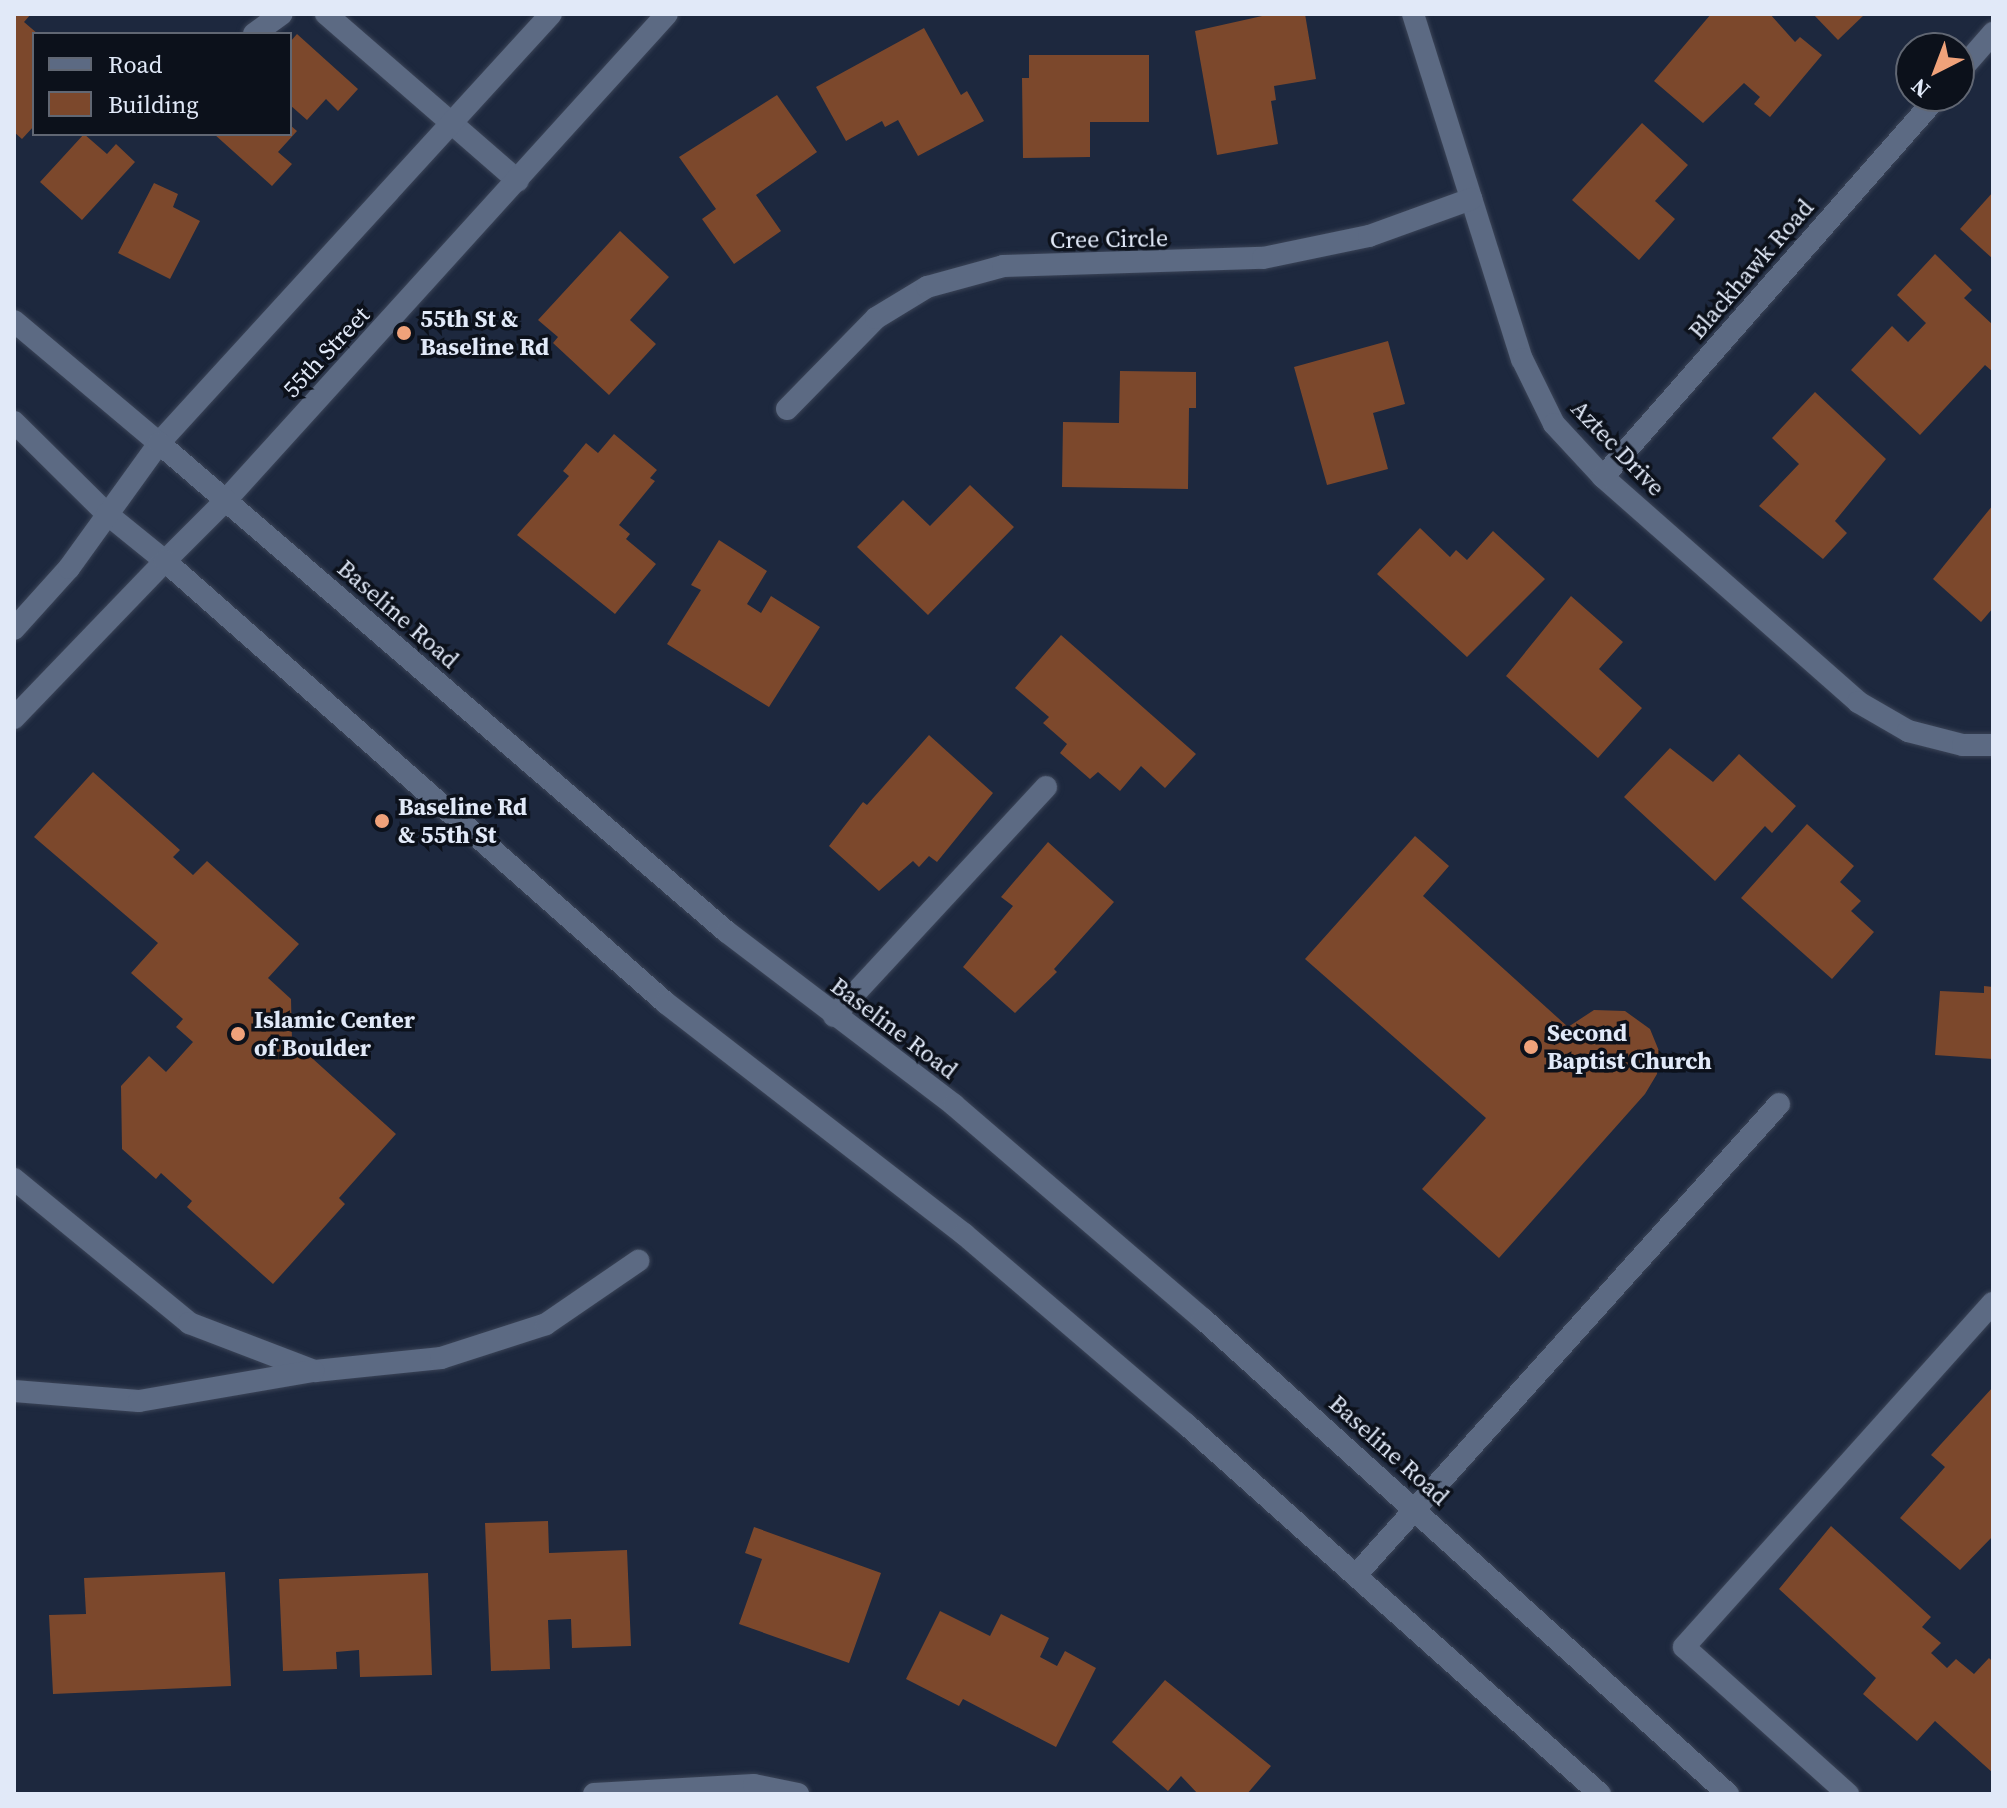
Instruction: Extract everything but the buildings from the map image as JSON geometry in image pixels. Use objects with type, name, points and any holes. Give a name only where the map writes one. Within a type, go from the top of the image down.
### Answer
[{"type":"main road","points":[[257,32],[282,14]]},
{"type":"main road","points":[[326,14],[453,121],[518,181]]},
{"type":"main road","points":[[14,629],[69,568],[159,443],[551,14]]},
{"type":"main road","name":"55th Street","points":[[14,718],[226,500],[667,14]]},
{"type":"main road","name":"Aztec Drive","points":[[1413,14],[1522,359],[1554,424],[1603,477],[1858,702],[1908,731],[1963,745],[1993,745]]},
{"type":"main road","points":[[1975,54],[1993,33]]},
{"type":"main road","name":"Blackhawk Road","points":[[1603,477],[1924,112]]},
{"type":"main road","name":"Cree Circle","points":[[787,409],[876,318],[927,287],[1003,266],[1263,258],[1369,236],[1471,199]]},
{"type":"main road","name":"Baseline Road","points":[[14,321],[715,922],[954,1105],[1417,1509],[1728,1794]]},
{"type":"main road","points":[[14,422],[107,514],[165,561],[666,1003],[964,1234],[1356,1575],[1600,1794]]},
{"type":"main road","points":[[834,1016],[1046,787]]},
{"type":"main road","points":[[1356,1575],[1779,1104]]},
{"type":"main road","points":[[14,1179],[189,1323],[315,1371]]},
{"type":"main road","points":[[14,1391],[139,1401],[315,1371],[441,1358],[546,1324],[638,1261]]},
{"type":"main road","points":[[1848,1794],[1684,1647],[1993,1303]]},
{"type":"main road","points":[[594,1794],[754,1785],[798,1794]]},
{"type":"place","name":"55th St & Baseline Rd","points":[[404,333]]},
{"type":"place","name":"Baseline Rd & 55th St","points":[[382,821]]},
{"type":"place","name":"Islamic Center of Boulder","points":[[238,1034]]},
{"type":"place","name":"Second Baptist Church","points":[[1531,1047]]}]
